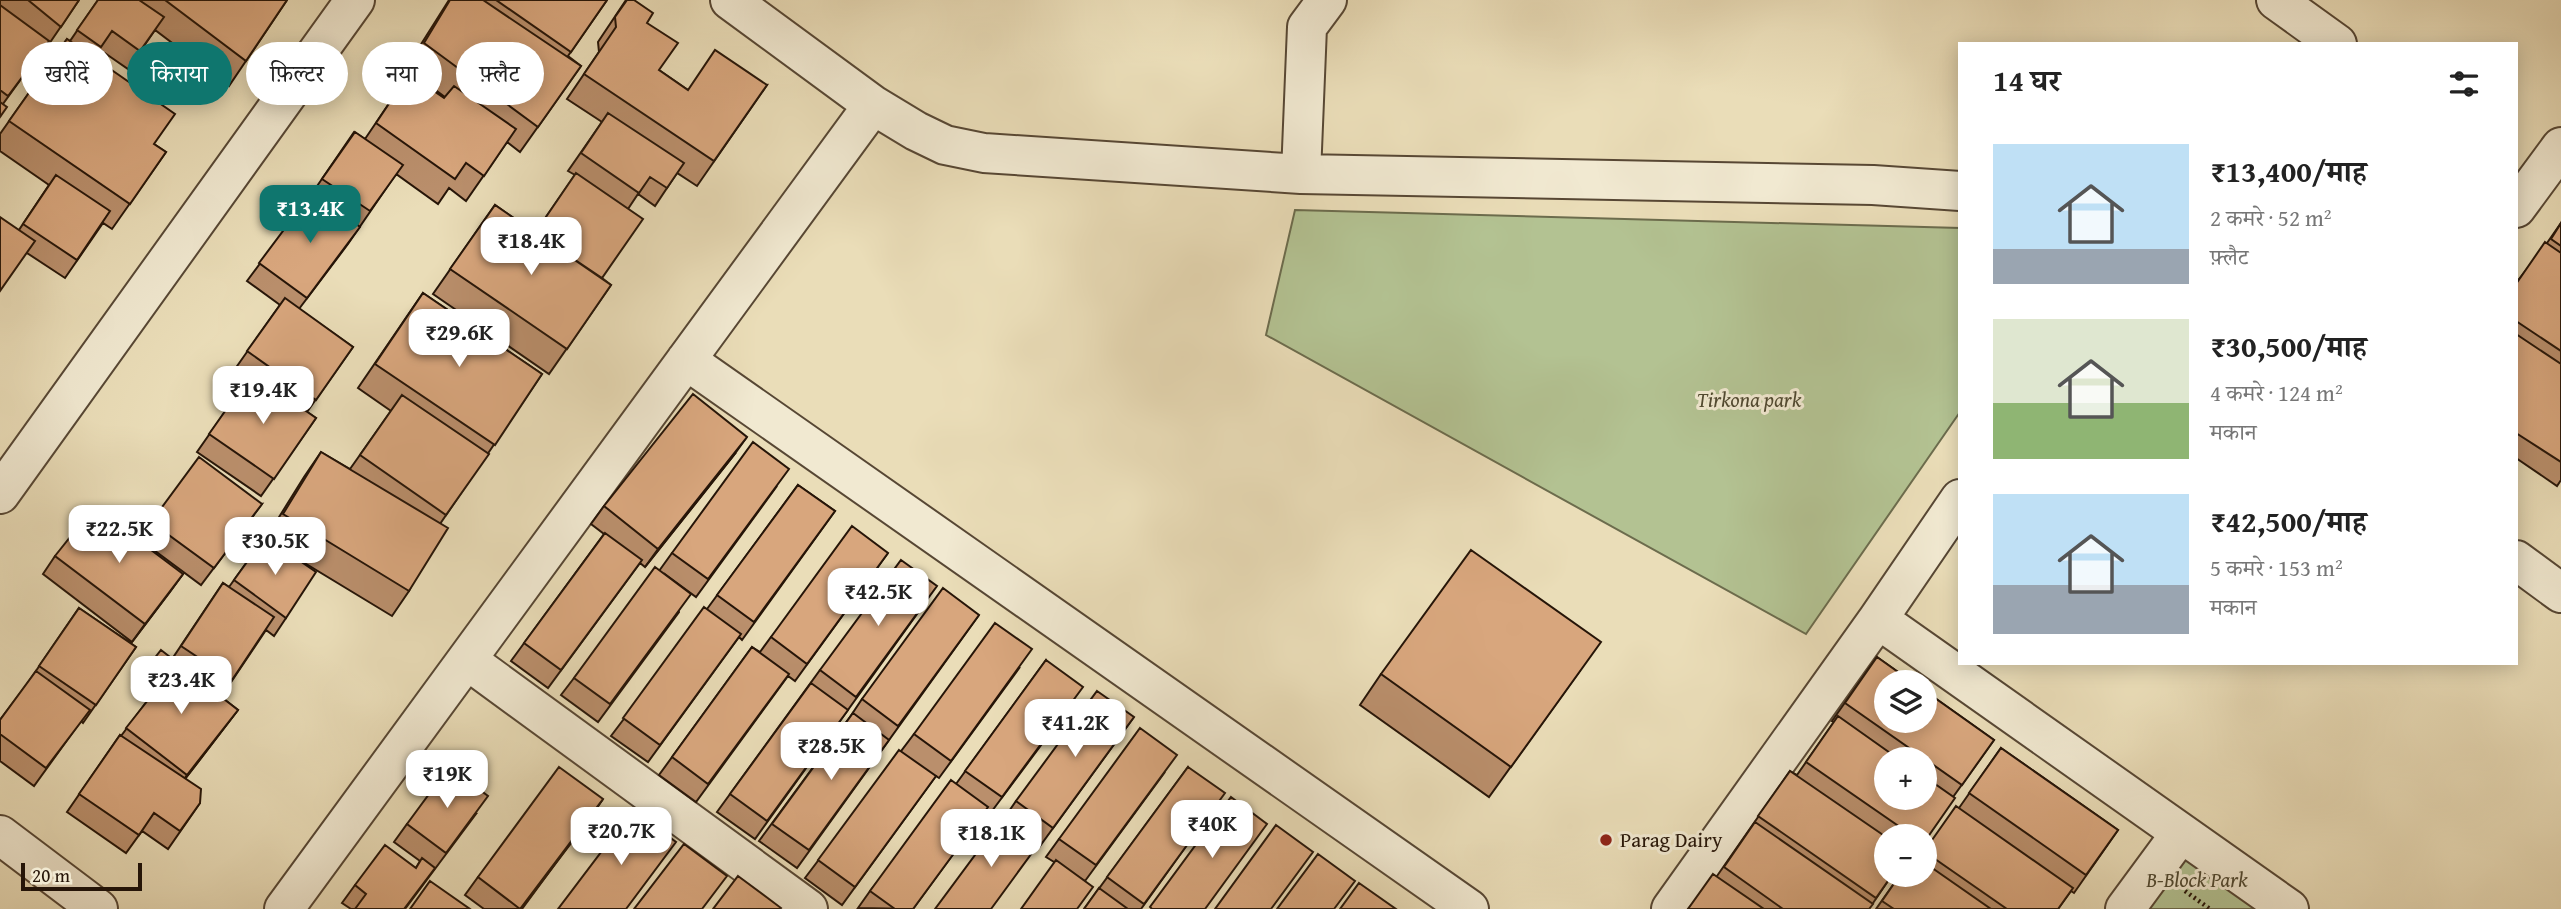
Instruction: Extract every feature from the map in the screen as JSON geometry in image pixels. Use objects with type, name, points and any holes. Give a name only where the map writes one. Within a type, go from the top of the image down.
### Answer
[{"type":"street","points":[[0,494],[355,0]]},
{"type":"street","points":[[730,0],[873,104],[915,131],[934,140],[984,153],[1301,174],[1873,185],[1958,191]]},
{"type":"street","points":[[1301,174],[1307,27],[1326,0]]},
{"type":"street","points":[[2276,0],[2334,42]]},
{"type":"street","points":[[284,909],[873,104]]},
{"type":"street","points":[[2522,189],[2561,147]]},
{"type":"street","points":[[686,360],[1469,909]]},
{"type":"street","points":[[1671,909],[1958,502]]},
{"type":"street","points":[[2518,562],[2561,593]]},
{"type":"street","points":[[1878,619],[2290,909]]},
{"type":"street","points":[[467,660],[808,909]]},
{"type":"street","points":[[2125,909],[2182,833]]},
{"type":"street","points":[[0,835],[99,909]]},
{"type":"green space","name":"Tirkona park","points":[[1295,210],[1958,228],[1958,415],[1806,634],[1266,335]]},
{"type":"green space","name":"B-Block Park","points":[[2188,838],[2285,909],[2140,909]]},
{"type":"building","points":[[28,0],[79,0],[61,27]]},
{"type":"building","points":[[98,0],[139,0],[164,17],[146,42],[127,42],[112,31],[104,42],[94,42],[77,30]]},
{"type":"building","points":[[165,0],[287,0],[259,42],[246,42],[246,61],[232,50],[232,42],[221,42]]},
{"type":"building","points":[[450,0],[483,0],[581,66],[538,127],[508,105],[544,105],[544,42],[456,42],[456,67],[442,56],[442,42],[425,42]]},
{"type":"building","points":[[496,0],[607,0],[571,52]]},
{"type":"building","points":[[627,0],[634,0],[653,13],[647,23],[678,43],[659,70],[688,90],[715,50],[767,85],[714,161],[584,74],[616,27],[615,17]]},
{"type":"building","points":[[0,5],[49,41],[21,42],[21,79],[8,96],[0,90]]},
{"type":"building","points":[[113,71],[127,81],[127,105],[162,105],[175,114],[154,144],[166,152],[130,204],[9,121],[21,104],[113,105]]},
{"type":"building","points":[[454,86],[456,105],[481,105],[516,129],[484,176],[466,163],[455,179],[376,123],[388,105],[442,105],[442,97],[444,98]]},
{"type":"building","points":[[0,102],[7,107],[0,117]]},
{"type":"building","points":[[608,113],[684,163],[667,188],[650,177],[639,193],[581,153]]},
{"type":"building","points":[[355,132],[403,165],[370,211],[322,179]]},
{"type":"building","points":[[576,173],[643,219],[602,278],[535,233]]},
{"type":"building","points":[[56,175],[110,211],[77,260],[23,224]]},
{"type":"building","points":[[313,191],[360,227],[307,298],[259,263]]},
{"type":"building","points":[[495,205],[611,285],[567,349],[450,269]]},
{"type":"building","points":[[0,217],[35,241],[0,291]]},
{"type":"building","points":[[2561,223],[2561,246],[2551,239]]},
{"type":"building","points":[[2545,242],[2561,253],[2561,351],[2518,322],[2518,281]]},
{"type":"building","points":[[423,293],[542,374],[495,445],[375,364]]},
{"type":"building","points":[[285,298],[353,347],[316,400],[247,351]]},
{"type":"building","points":[[2518,335],[2561,364],[2561,462],[2518,434]]},
{"type":"building","points":[[252,373],[316,418],[274,479],[209,434]]},
{"type":"building","points":[[693,394],[747,437],[658,549],[604,506]]},
{"type":"building","points":[[402,395],[489,454],[446,515],[360,455]]},
{"type":"building","points":[[753,442],[789,469],[708,579],[672,553]]},
{"type":"building","points":[[321,452],[448,528],[409,591],[283,514]]},
{"type":"building","points":[[199,457],[262,504],[214,568],[151,522]]},
{"type":"building","points":[[798,485],[835,511],[754,622],[717,595]]},
{"type":"building","points":[[94,507],[183,574],[145,624],[55,556]]},
{"type":"building","points":[[852,526],[888,553],[807,664],[771,637]]},
{"type":"building","points":[[605,533],[642,560],[561,670],[524,643]]},
{"type":"building","points":[[265,537],[316,572],[286,618],[234,580]]},
{"type":"building","points":[[1471,550],[1601,642],[1511,767],[1381,674]]},
{"type":"building","points":[[901,560],[937,586],[856,697],[820,670]]},
{"type":"building","points":[[655,567],[691,594],[610,704],[574,678]]},
{"type":"building","points":[[223,583],[274,617],[232,680],[181,646]]},
{"type":"building","points":[[943,588],[979,615],[898,726],[862,699]]},
{"type":"building","points":[[704,607],[741,634],[660,745],[623,718]]},
{"type":"building","points":[[79,608],[136,647],[96,705],[39,666]]},
{"type":"building","points":[[995,623],[1032,649],[951,761],[914,734]]},
{"type":"building","points":[[752,647],[789,674],[708,784],[672,757]]},
{"type":"building","points":[[161,650],[238,710],[187,775],[126,728],[167,676],[150,664]]},
{"type":"building","points":[[1877,657],[1895,670],[1874,670],[1874,723],[1845,703]]},
{"type":"building","points":[[1046,660],[1083,687],[1002,797],[965,771]]},
{"type":"building","points":[[36,671],[90,710],[46,768],[0,734],[0,720]]},
{"type":"building","points":[[811,683],[848,710],[767,821],[730,794]]},
{"type":"building","points":[[1097,691],[1134,717],[1053,828],[1016,801]]},
{"type":"building","points":[[1937,700],[1994,740],[1962,785],[1937,767],[1937,747],[1908,747],[1888,733],[1937,733]]},
{"type":"building","points":[[853,713],[889,740],[809,850],[772,824]]},
{"type":"building","points":[[1838,716],[1882,747],[1874,747],[1874,809],[1806,762]]},
{"type":"building","points":[[1140,728],[1177,755],[1096,865],[1059,839]]},
{"type":"building","points":[[120,735],[201,789],[200,803],[180,831],[154,813],[139,835],[79,794]]},
{"type":"building","points":[[2001,748],[2118,830],[2086,875],[1969,793]]},
{"type":"building","points":[[899,750],[936,776],[855,887],[818,860]]},
{"type":"building","points":[[449,767],[488,796],[446,853],[407,824]]},
{"type":"building","points":[[559,767],[603,799],[520,909],[478,877]]},
{"type":"building","points":[[1188,767],[1225,793],[1144,904],[1107,877]]},
{"type":"building","points":[[1790,771],[1874,829],[1874,887],[1884,887],[1876,898],[1758,816]]},
{"type":"building","points":[[951,780],[988,807],[913,909],[895,909],[870,891]]},
{"type":"building","points":[[1937,785],[1955,798],[1937,824],[1896,824],[1875,810],[1937,810]]},
{"type":"building","points":[[1231,797],[1267,824],[1205,909],[1152,909],[1150,907]]},
{"type":"building","points":[[1956,806],[2073,888],[2058,909],[2007,909],[1937,860],[1937,833]]},
{"type":"building","points":[[633,810],[676,842],[626,909],[558,909]]},
{"type":"building","points":[[1004,816],[1040,842],[991,909],[935,909]]},
{"type":"building","points":[[1755,822],[1873,904],[1869,909],[1783,909],[1724,867]]},
{"type":"building","points":[[1276,825],[1313,852],[1271,909],[1215,909]]},
{"type":"building","points":[[684,844],[727,876],[702,909],[634,909]]},
{"type":"building","points":[[385,845],[416,868],[422,858],[435,868],[404,909],[355,909],[366,894],[355,885]]},
{"type":"building","points":[[1318,854],[1355,881],[1334,909],[1277,909]]},
{"type":"building","points":[[1056,860],[1093,887],[1077,909],[1021,909]]},
{"type":"building","points":[[1937,871],[1991,909],[1894,909],[1882,901],[1892,887],[1937,887]]},
{"type":"building","points":[[1713,874],[1764,909],[1688,909]]},
{"type":"building","points":[[738,876],[781,908],[713,909]]},
{"type":"building","points":[[430,881],[470,909],[410,909]]},
{"type":"building","points":[[1359,883],[1396,909],[1340,909]]},
{"type":"building","points":[[1099,888],[1128,909],[1084,909]]},
{"type":"place","name":"Parag Dairy","points":[[1606,840]]}]
